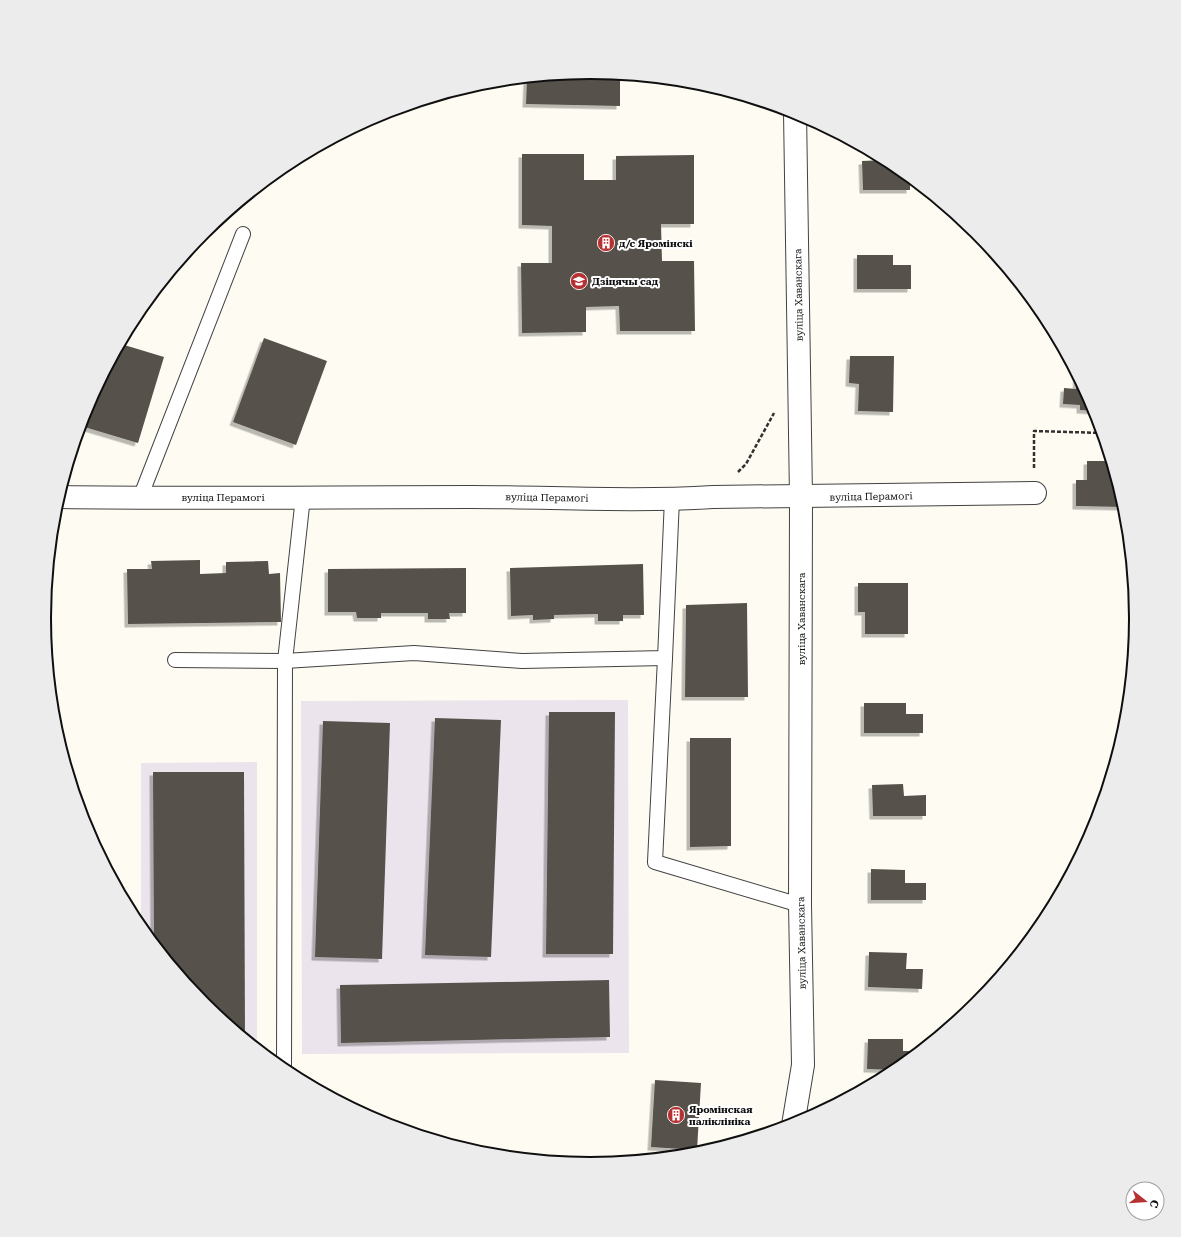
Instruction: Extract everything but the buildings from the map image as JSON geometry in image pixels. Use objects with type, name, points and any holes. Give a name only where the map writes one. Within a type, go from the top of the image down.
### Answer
[{"type":"street","name":"вуліца Хаванскага","points":[[794,119],[801,497],[800,905],[803,1065],[794,1118]]},
{"type":"street","name":"вуліца Перамогі","points":[[65,497],[140,498],[303,496],[672,500],[713,497],[1035,493]]},
{"type":"lane","points":[[140,498],[243,234]]},
{"type":"lane","points":[[284,1062],[285,661],[303,496]]},
{"type":"lane","points":[[672,500],[655,862],[800,905]]},
{"type":"lane","points":[[175,660],[285,661],[414,653],[522,661],[664,658]]},
{"type":"path","points":[[713,497],[746,464],[776,408]]},
{"type":"path","points":[[1035,493],[1034,431],[1097,433]]},
{"type":"shaded area","points":[[628,700],[629,1053],[302,1054],[301,701]]},
{"type":"shaded area","points":[[257,762],[257,1043],[209,1000],[185,974],[162,947],[141,916],[141,763]]},
{"type":"place","name":"д/с Яромінскі","points":[[606,243]]},
{"type":"place","name":"Дзіцячы сад","points":[[579,281]]},
{"type":"place","name":"Яромінская паліклініка","points":[[676,1115]]}]
